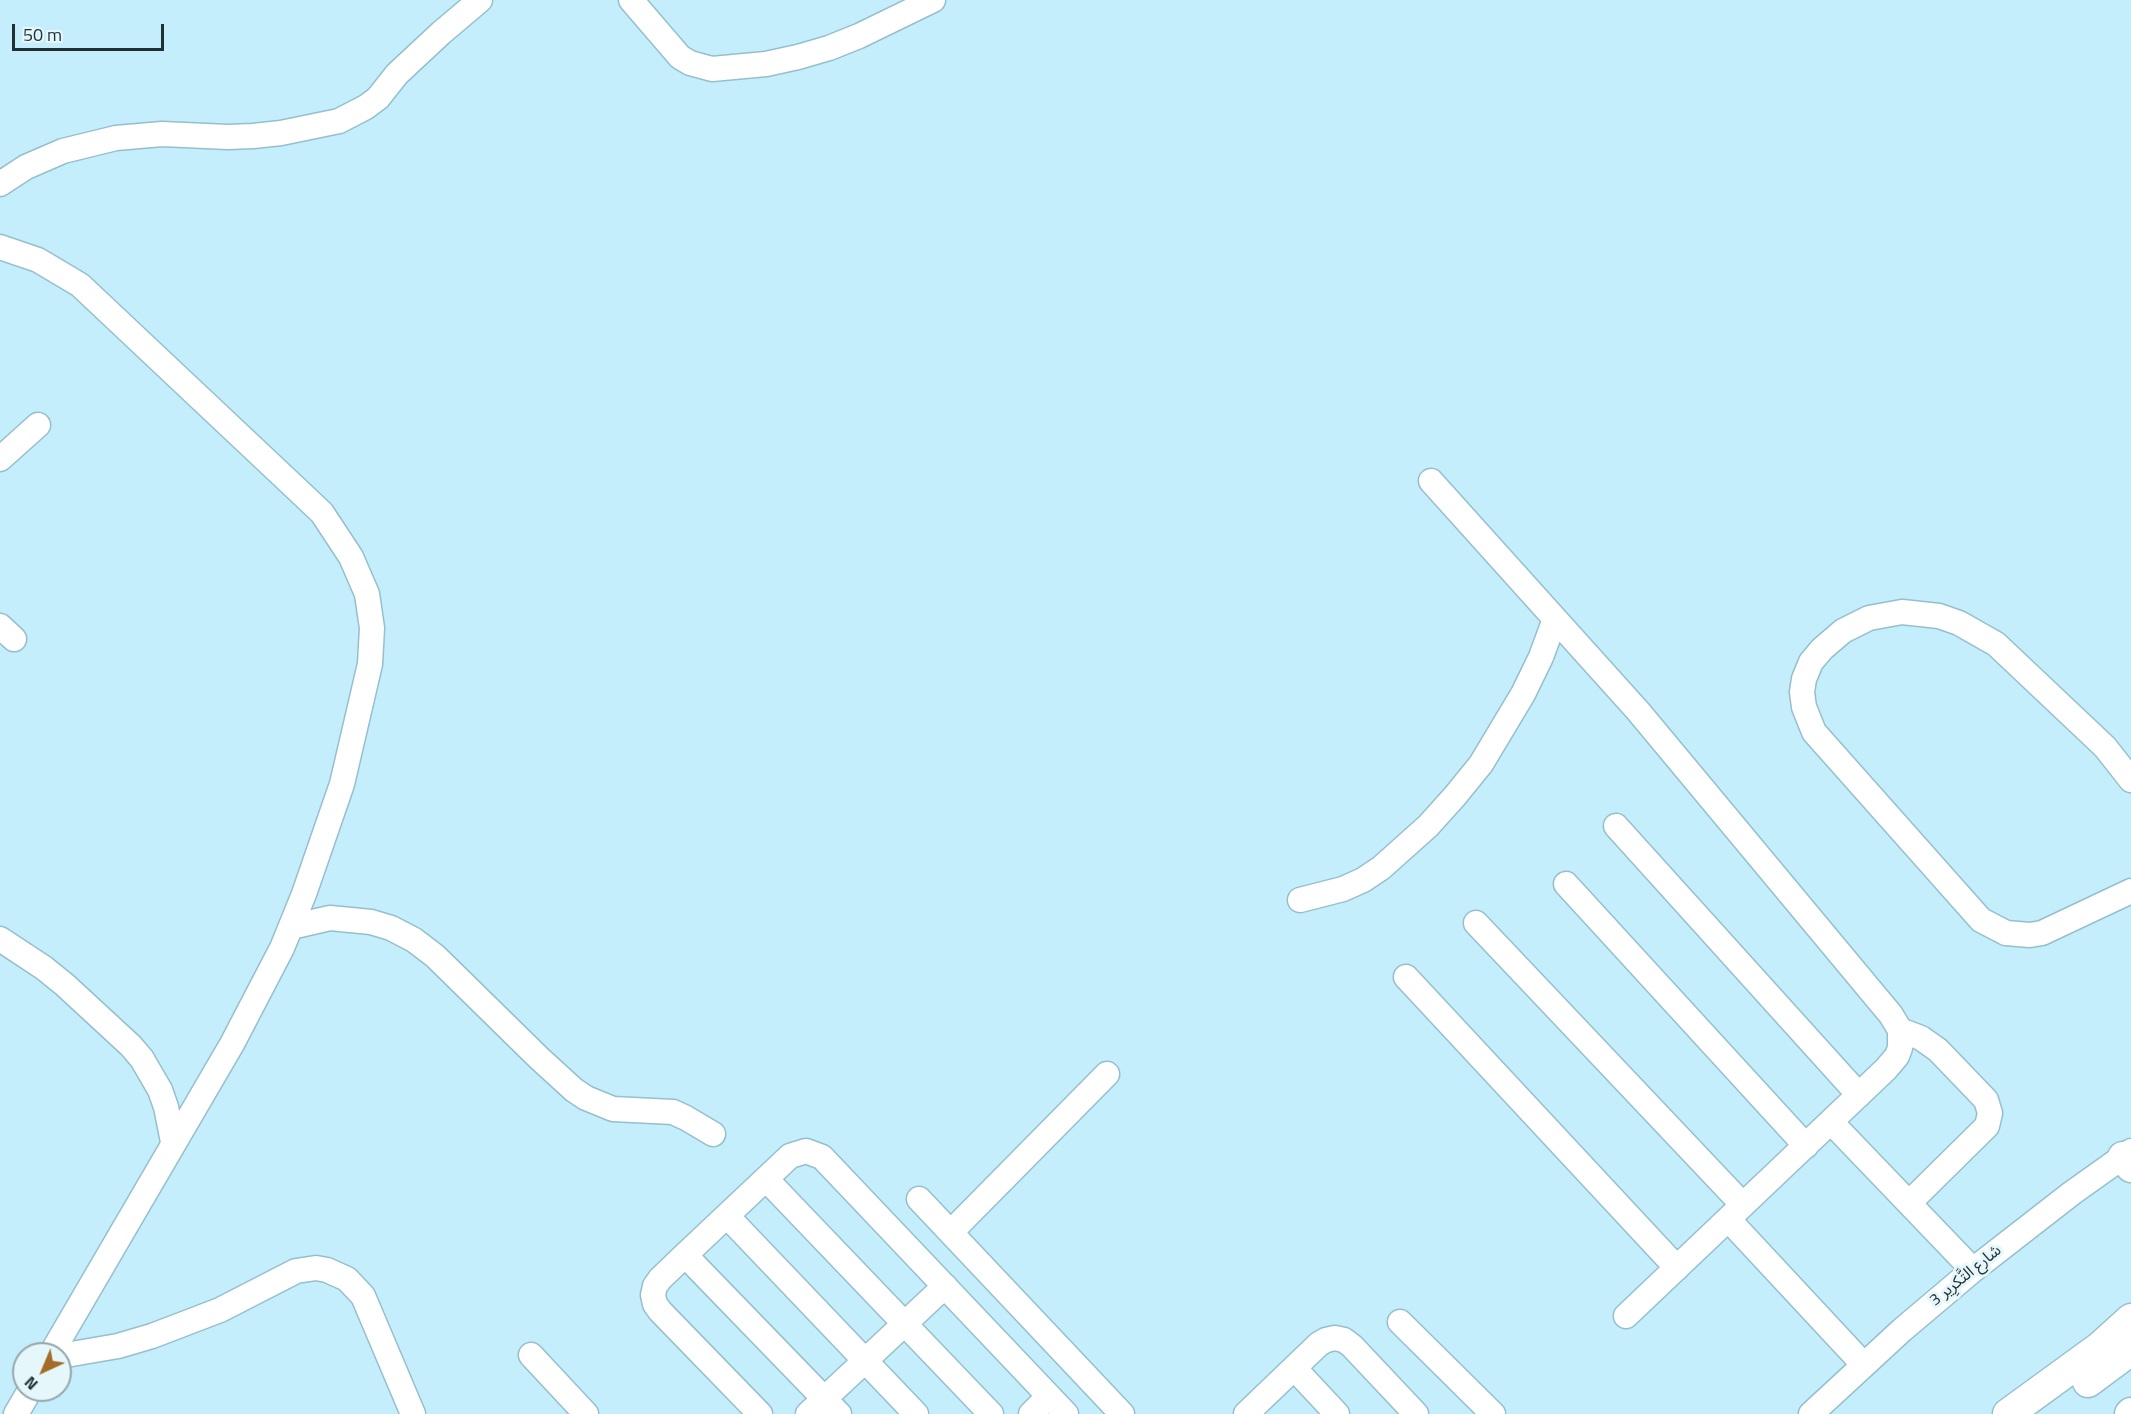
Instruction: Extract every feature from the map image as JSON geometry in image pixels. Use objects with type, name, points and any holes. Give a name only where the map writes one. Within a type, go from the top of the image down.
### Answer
[{"type":"main road","points":[[2008,1414],[2100,1347],[2131,1319]]},
{"type":"main road","points":[[2044,1414],[2131,1350]]},
{"type":"street","points":[[0,184],[26,167],[63,152],[116,138],[162,134],[253,136],[281,133],[339,121],[378,98],[398,74],[480,0]]},
{"type":"street","points":[[631,0],[680,57],[690,63],[712,69],[766,64],[829,48],[860,36],[933,0]]},
{"type":"street","points":[[0,247],[38,260],[60,272],[99,302],[316,507],[338,534],[360,575],[367,594],[372,637],[370,664],[342,784],[325,839],[291,927],[258,997],[58,1342]]},
{"type":"street","points":[[0,459],[38,425]]},
{"type":"street","points":[[1431,481],[1638,711],[1891,1015],[1900,1030],[1900,1048],[1886,1070],[1626,1316]]},
{"type":"street","points":[[2131,780],[2105,747],[1996,644],[1959,623],[1939,616],[1902,612],[1869,618],[1843,631],[1822,649],[1811,662],[1804,679],[1802,692],[1804,707],[1814,732],[1982,920],[2006,933],[2024,935],[2042,933],[2131,891]]},
{"type":"street","points":[[1300,900],[1322,896],[1363,880],[1398,854],[1442,811],[1481,764],[1503,730],[1541,657],[1555,619]]},
{"type":"street","points":[[1616,826],[1859,1095]]},
{"type":"street","points":[[1566,884],[1806,1146]]},
{"type":"street","points":[[291,927],[330,918],[371,922],[391,928],[414,940],[435,956],[539,1058],[586,1098],[613,1109],[673,1112],[713,1134]]},
{"type":"street","points":[[1476,923],[1735,1212],[1863,1364]]},
{"type":"street","points":[[0,939],[65,984],[131,1046],[142,1059],[160,1090],[173,1142]]},
{"type":"street","points":[[1406,977],[1677,1268]]},
{"type":"street","points":[[1900,1030],[1921,1038],[1938,1050],[1986,1100],[1990,1113],[1987,1126],[1910,1203]]},
{"type":"street","points":[[951,1233],[1107,1074]]},
{"type":"street","points":[[1832,1122],[1973,1270]]},
{"type":"street","points":[[760,1414],[655,1304],[653,1295],[660,1279],[684,1255],[795,1153],[806,1151],[817,1153],[1066,1414]]},
{"type":"street","name":"شارع التَّكرِير 3","points":[[1811,1414],[1863,1364],[1973,1270],[2039,1218],[2128,1158]]},
{"type":"street","points":[[766,1179],[991,1414]]},
{"type":"street","points":[[919,1199],[1122,1414]]},
{"type":"street","points":[[727,1215],[916,1414]]},
{"type":"street","points":[[684,1255],[824,1409],[865,1360],[945,1286]]},
{"type":"street","points":[[72,1354],[118,1346],[152,1336],[220,1310],[296,1270],[316,1268],[347,1279],[363,1296],[412,1414]]},
{"type":"street","points":[[1400,1322],[1493,1414]]},
{"type":"street","points":[[1246,1414],[1319,1344],[1335,1338],[1344,1340],[1352,1346],[1416,1414]]},
{"type":"street","points":[[531,1355],[586,1414]]},
{"type":"street","points":[[1294,1368],[1336,1414]]},
{"type":"street","points":[[1031,1414],[1049,1396]]}]
